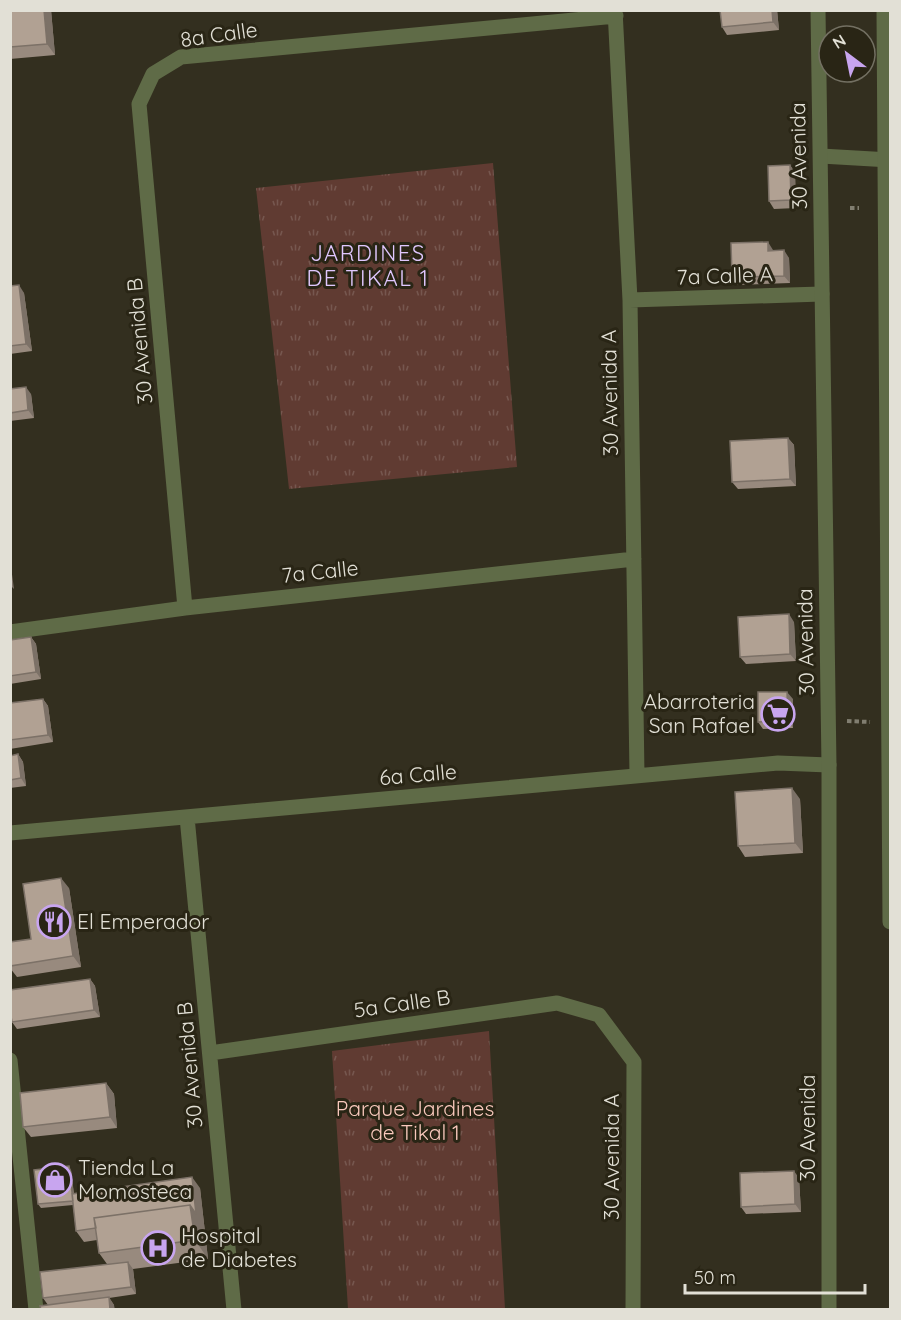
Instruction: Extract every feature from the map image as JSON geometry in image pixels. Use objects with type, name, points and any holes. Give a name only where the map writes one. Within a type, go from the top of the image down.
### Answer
[{"type":"street","name":"30 Avenida","points":[[818,10],[829,765],[829,1310]]},
{"type":"street","points":[[884,10],[887,159],[891,922]]},
{"type":"street","name":"8a Calle","points":[[153,74],[181,57],[616,13]]},
{"type":"street","name":"30 Avenida A","points":[[616,13],[630,300],[637,776]]},
{"type":"street","name":"30 Avenida B","points":[[153,74],[139,104],[185,608]]},
{"type":"street","points":[[821,156],[887,159]]},
{"type":"street","name":"7a Calle A","points":[[630,300],[822,294]]},
{"type":"street","name":"7a Calle","points":[[10,632],[185,608],[634,559]]},
{"type":"street","name":"6a Calle","points":[[10,833],[778,763],[829,765]]},
{"type":"street","name":"30 Avenida B","points":[[187,817],[234,1310]]},
{"type":"street","name":"5a Calle B","points":[[210,1053],[557,1003],[599,1015]]},
{"type":"street","name":"30 Avenida A","points":[[599,1015],[633,1062],[633,1310]]},
{"type":"street","points":[[10,1060],[36,1310]]},
{"type":"path","points":[[850,208],[859,208]]},
{"type":"path","points":[[850,722],[870,722]]},
{"type":"green space","points":[[493,163],[517,467],[289,489],[256,188]]},
{"type":"green space","name":"Parque Jardines de Tikal 1","points":[[489,1031],[505,1309],[348,1309],[332,1051]]},
{"type":"building","points":[[10,10],[44,10],[47,44],[10,47]]},
{"type":"building","points":[[720,10],[772,10],[773,22],[722,27]]},
{"type":"building","points":[[790,165],[791,200],[769,201],[768,166]]},
{"type":"building","points":[[768,242],[768,251],[784,250],[784,276],[732,277],[731,243]]},
{"type":"building","points":[[19,285],[26,344],[10,346],[10,286]]},
{"type":"building","points":[[26,387],[28,410],[10,413],[10,389]]},
{"type":"building","points":[[788,438],[790,479],[732,482],[730,441]]},
{"type":"building","points":[[789,614],[790,654],[740,657],[738,617]]},
{"type":"building","points":[[31,637],[36,672],[10,676],[10,640]]},
{"type":"building","name":"Abarroteria San Rafael","points":[[758,692],[787,692],[788,721],[758,722]]},
{"type":"building","points":[[43,699],[48,735],[10,740],[10,703]]},
{"type":"building","points":[[18,754],[21,778],[10,780],[10,756]]},
{"type":"building","points":[[792,788],[795,843],[738,846],[735,792]]},
{"type":"building","name":"El Emperador","points":[[61,878],[73,956],[10,966],[10,942],[31,939],[23,884]]},
{"type":"building","points":[[90,979],[94,1010],[12,1022],[10,990]]},
{"type":"building","points":[[106,1083],[110,1117],[23,1127],[20,1093]]},
{"type":"building","points":[[69,1166],[73,1201],[38,1204],[34,1170]]},
{"type":"building","points":[[794,1171],[795,1204],[741,1207],[740,1173]]},
{"type":"building","points":[[192,1177],[196,1214],[190,1205],[94,1218],[96,1228],[76,1231],[72,1194]]},
{"type":"building","points":[[190,1205],[195,1240],[99,1253],[94,1218]]},
{"type":"building","points":[[128,1262],[131,1287],[43,1298],[40,1272]]},
{"type":"building","points":[[109,1297],[110,1310],[41,1310],[40,1306]]},
{"type":"place","name":"Abarroteria San Rafael","points":[[778,714]]},
{"type":"place","name":"El Emperador","points":[[54,922]]},
{"type":"place","name":"Tienda La Momosteca","points":[[55,1180]]},
{"type":"place","name":"Hospital de Diabetes","points":[[158,1248]]},
{"type":"district","name":"JARDINES DE TIKAL 1","points":[[368,266]]}]
